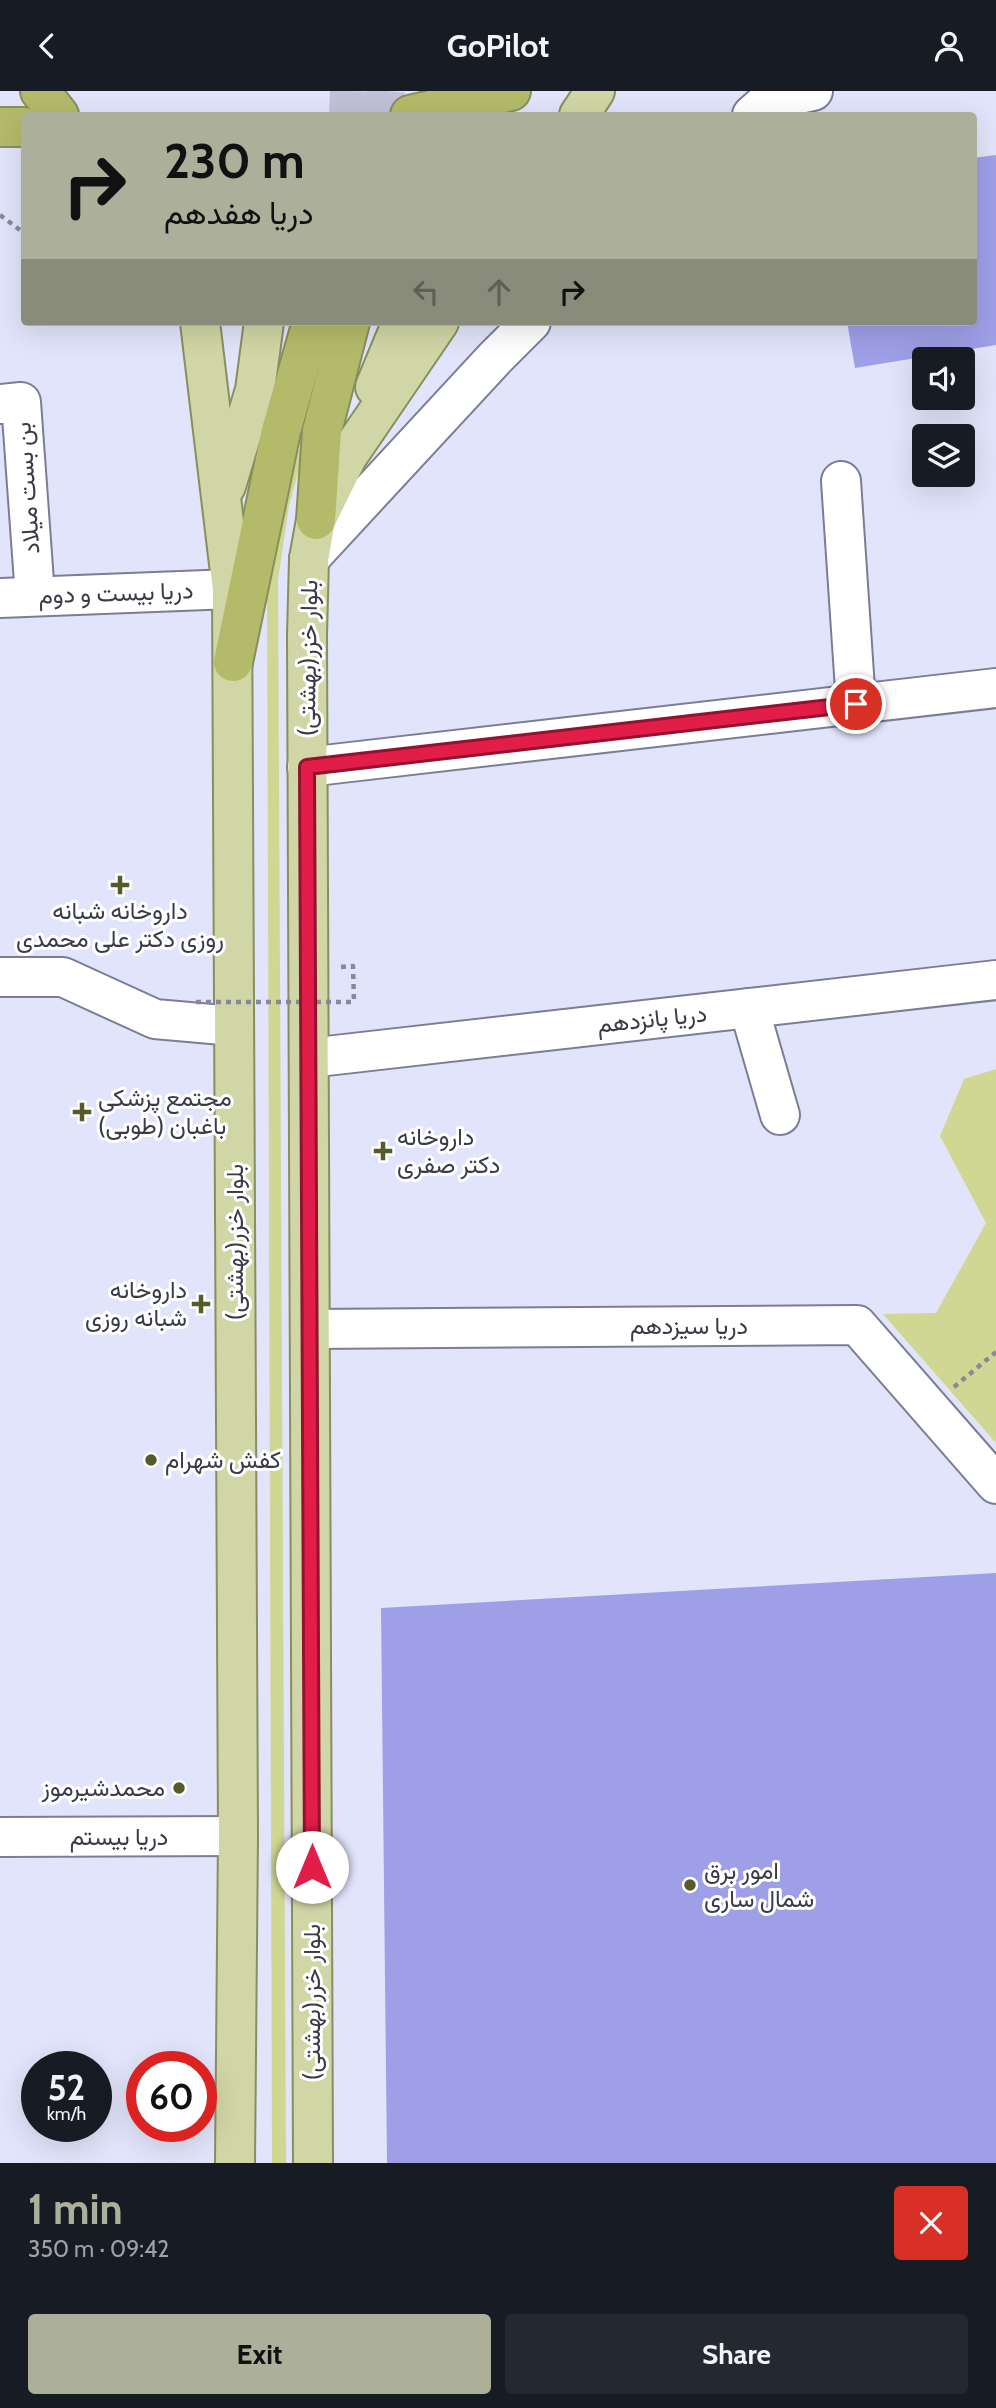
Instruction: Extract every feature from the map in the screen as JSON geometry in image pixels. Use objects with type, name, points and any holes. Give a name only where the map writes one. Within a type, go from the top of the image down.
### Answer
[{"type":"highway","points":[[40,91],[57,112]]},
{"type":"highway","points":[[423,112],[511,91]]},
{"type":"highway","points":[[0,127],[21,127]]},
{"type":"highway","points":[[233,662],[281,431],[311,326]]},
{"type":"highway","points":[[316,520],[322,431],[349,326]]},
{"type":"main road","points":[[581,112],[595,91]]},
{"type":"main road","name":"بلوار خزر(بهشتی)","points":[[200,326],[232,589],[238,1836],[235,2163]]},
{"type":"main road","points":[[222,499],[255,390],[263,326]]},
{"type":"main road","points":[[347,457],[399,326]]},
{"type":"main road","name":"بلوار خزر(بهشتی)","points":[[313,2163],[307,767],[309,559],[316,520],[347,457],[436,326]]},
{"type":"street","points":[[755,112],[768,101],[813,91]]},
{"type":"street","points":[[309,559],[527,326]]},
{"type":"street","name":"بن بست میلاد","points":[[0,404],[21,402],[18,597]]},
{"type":"street","points":[[841,481],[856,704]]},
{"type":"street","name":"دریا بیست و دوم","points":[[18,597],[232,589]]},
{"type":"street","points":[[307,767],[996,688]]},
{"type":"street","points":[[0,977],[63,977],[155,1019],[234,1026]]},
{"type":"street","name":"دریا پانزدهم","points":[[309,1058],[996,981]]},
{"type":"street","points":[[750,1008],[780,1115]]},
{"type":"street","name":"دریا سیزدهم","points":[[310,1329],[857,1325],[996,1484]]},
{"type":"street","name":"دریا بیستم","points":[[0,1837],[238,1836]]},
{"type":"path","points":[[0,215],[21,231]]},
{"type":"path","points":[[196,1002],[354,1002],[354,966]]},
{"type":"path","points":[[930,1408],[996,1352]]},
{"type":"green space","points":[[293,449],[304,451],[289,506],[278,580],[286,2163],[272,2163],[267,580]]},
{"type":"green space","points":[[996,1069],[996,1443],[883,1314],[936,1313],[986,1223],[940,1136],[964,1079]]},
{"type":"building","points":[[996,155],[996,345],[975,348],[912,347],[912,359],[855,368],[848,326],[977,326],[977,157]]},
{"type":"building","name":"امور برق شمال ساری","points":[[996,1573],[996,2163],[387,2163],[381,1608]]},
{"type":"tunnel","points":[[348,112],[349,91]]},
{"type":"tunnel","points":[[384,112],[386,91]]},
{"type":"place","name":"داروخانه شبانه روزی دکتر علی محمدی","points":[[120,885]]},
{"type":"place","name":"مجتمع پزشکی باغبان (طوبی)","points":[[82,1112]]},
{"type":"place","name":"داروخانه دکتر صفری","points":[[383,1151]]},
{"type":"place","name":"داروخانه شبانه روزی","points":[[201,1304]]},
{"type":"place","name":"کفش شهرام","points":[[151,1460]]},
{"type":"place","name":"محمدشیرموز","points":[[179,1788]]},
{"type":"place","name":"امور برق شمال ساری","points":[[690,1885]]},
{"type":"route","points":[[312,1867],[307,767],[856,704]]}]
